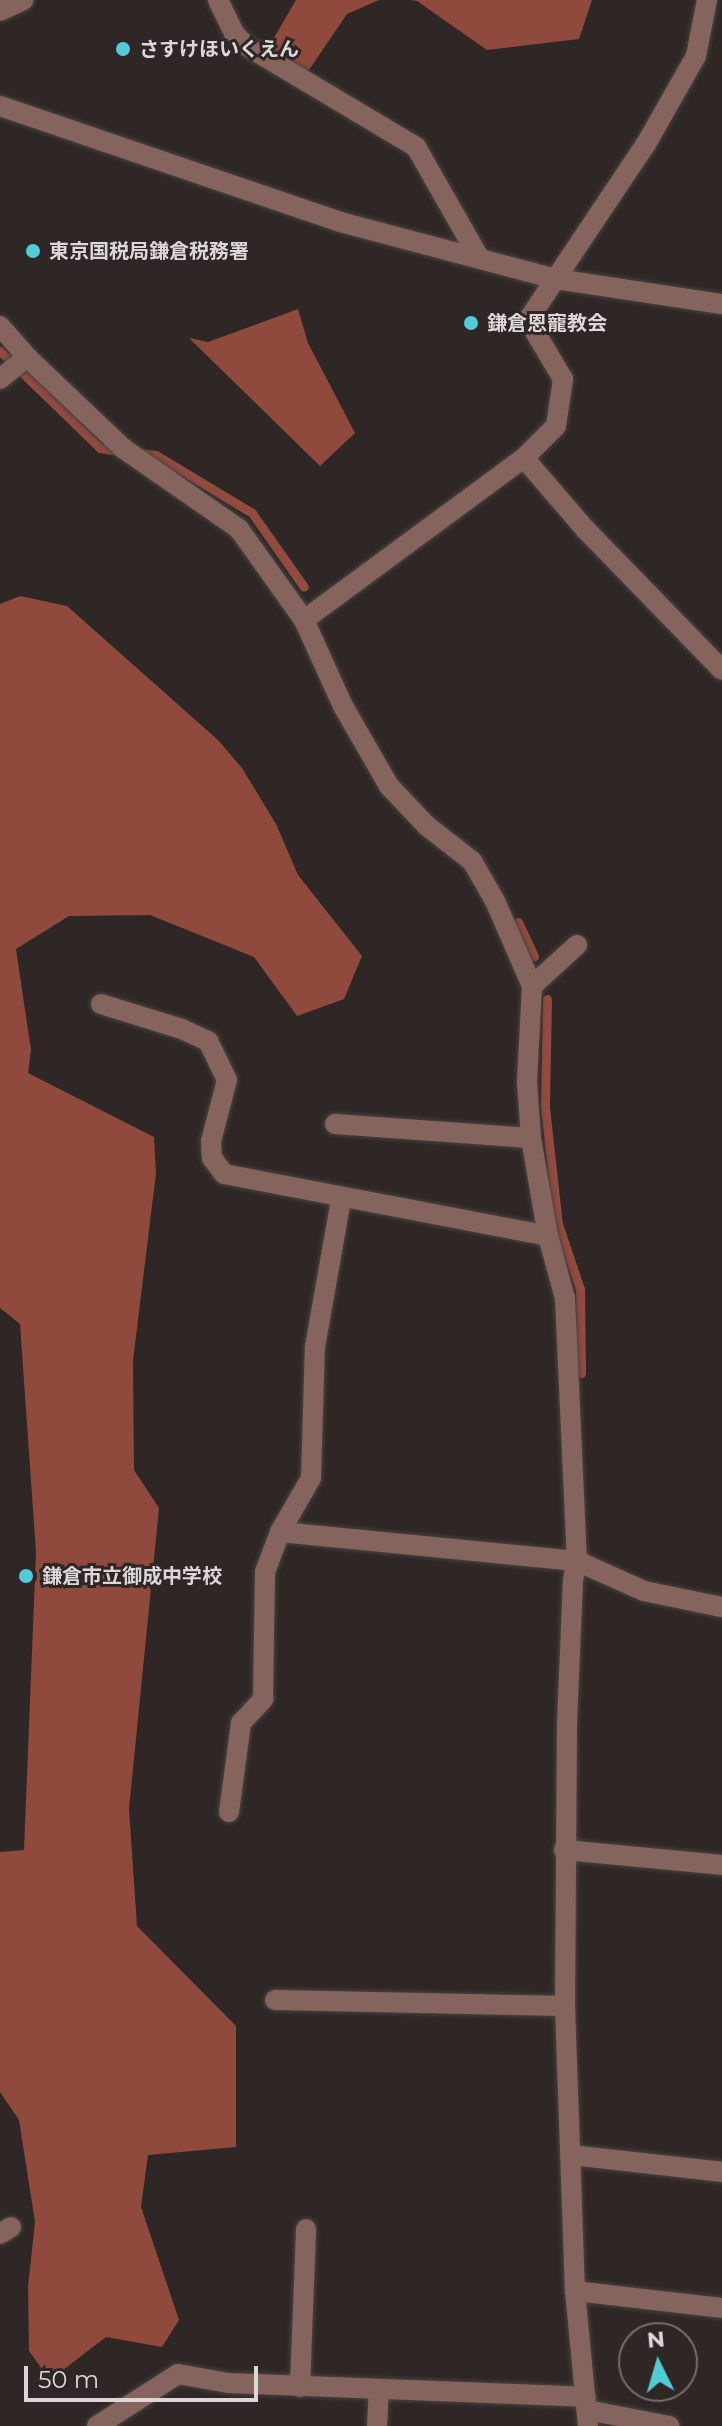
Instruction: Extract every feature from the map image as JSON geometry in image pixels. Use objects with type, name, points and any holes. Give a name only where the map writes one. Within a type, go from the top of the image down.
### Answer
[{"type":"street","points":[[0,11],[24,0]]},
{"type":"street","points":[[218,0],[234,33],[245,45],[416,147],[480,259]]},
{"type":"street","points":[[304,620],[524,458],[556,426],[563,379],[528,320],[646,144],[696,56],[707,0]]},
{"type":"street","points":[[0,106],[340,222],[556,279],[722,304]]},
{"type":"street","points":[[0,326],[27,357],[124,449],[239,529],[304,620],[343,706],[389,786],[427,826],[472,861],[495,901],[532,986],[527,1082],[531,1138],[548,1236],[565,1298],[577,1561],[573,1580],[564,1850],[565,2006],[575,2291],[587,2411]]},
{"type":"street","points":[[0,379],[27,357]]},
{"type":"street","points":[[524,458],[586,530],[722,670]]},
{"type":"street","points":[[532,986],[577,945]]},
{"type":"street","points":[[101,1004],[182,1029],[208,1041],[227,1080],[211,1141],[212,1158],[224,1174],[341,1199],[548,1236]]},
{"type":"street","points":[[335,1124],[531,1138]]},
{"type":"street","points":[[229,1812],[241,1723],[263,1699],[265,1572],[280,1532],[311,1478],[315,1347],[341,1199]]},
{"type":"street","points":[[280,1532],[577,1561],[644,1591],[722,1607]]},
{"type":"street","points":[[564,1850],[722,1865]]},
{"type":"street","points":[[275,2000],[565,2006]]},
{"type":"street","points":[[571,2155],[722,2172]]},
{"type":"street","points":[[300,2387],[306,2229]]},
{"type":"street","points":[[575,2291],[722,2308]]},
{"type":"street","points":[[97,2426],[178,2374],[228,2383],[379,2391],[587,2411],[669,2426]]},
{"type":"street","points":[[377,2426],[379,2391]]},
{"type":"shaded area","points":[[296,0],[379,0],[347,14],[309,70],[301,74],[272,52],[271,43]]},
{"type":"shaded area","points":[[410,0],[592,0],[579,39],[487,50],[417,1]]},
{"type":"shaded area","points":[[298,309],[308,343],[355,433],[320,466],[189,338],[208,342]]},
{"type":"shaded area","points":[[20,596],[67,606],[218,740],[242,768],[276,824],[298,875],[362,956],[344,999],[297,1016],[254,957],[150,915],[69,916],[16,949],[31,1050],[28,1073],[154,1137],[156,1173],[133,1361],[134,1470],[159,1508],[129,1809],[137,1926],[236,2026],[236,2147],[148,2155],[141,2207],[179,2320],[162,2347],[106,2337],[50,2380],[29,2351],[28,2287],[35,2222],[19,2120],[0,2092],[0,1852],[24,1850],[36,1552],[20,1324],[0,1308],[0,604]]},
{"type":"waterway","points":[[0,351],[100,448],[119,451]]},
{"type":"waterway","points":[[138,453],[156,455],[252,513],[304,587]]},
{"type":"waterway","points":[[518,922],[534,956]]},
{"type":"waterway","points":[[547,999],[545,1107],[558,1224],[580,1289],[581,1373]]},
{"type":"place","name":"さすけほいくえん","points":[[123,49]]},
{"type":"place","name":"東京国税局鎌倉税務署","points":[[33,251]]},
{"type":"place","name":"鎌倉恩寵教会","points":[[471,323]]},
{"type":"place","name":"鎌倉市立御成中学校","points":[[26,1576]]}]
